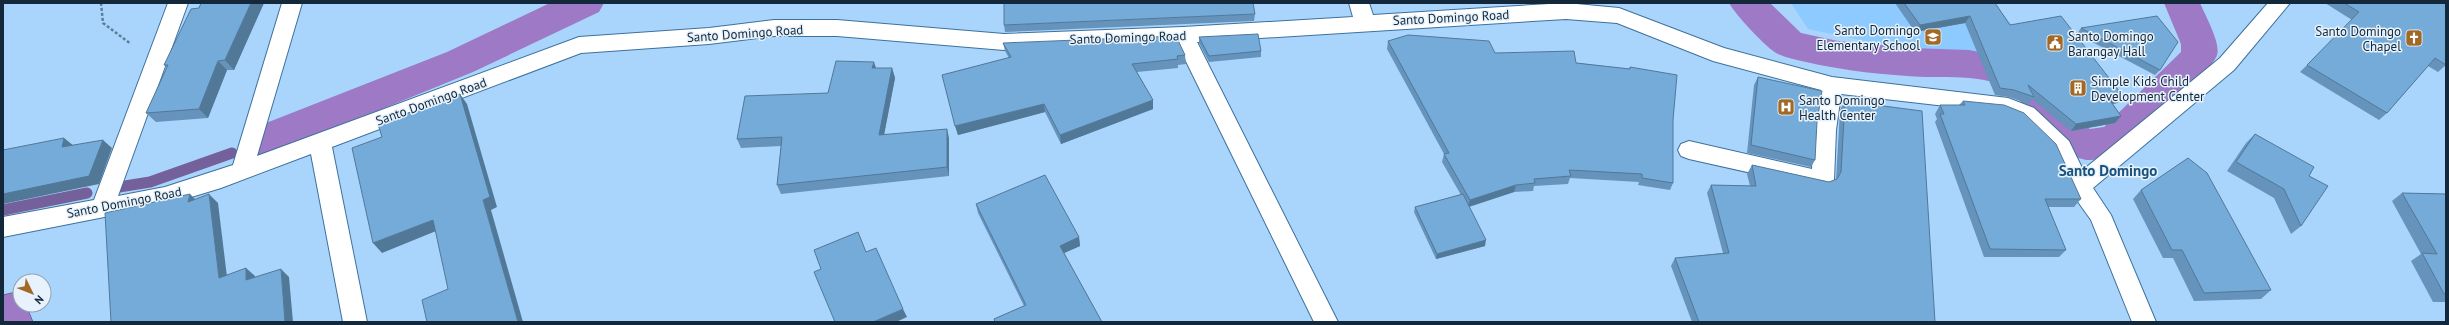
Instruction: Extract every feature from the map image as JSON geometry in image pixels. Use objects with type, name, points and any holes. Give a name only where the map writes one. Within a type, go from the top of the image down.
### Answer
[{"type":"street","points":[[102,208],[178,3]]},
{"type":"street","points":[[242,171],[292,3]]},
{"type":"street","points":[[2079,186],[2227,64],[2280,3]]},
{"type":"street","name":"Santo Domingo Road","points":[[3,227],[165,196],[242,171],[579,46],[709,36],[774,28],[837,28],[1004,42],[1183,35],[1362,12],[1566,11],[1619,16],[1720,55],[1832,85],[2000,104],[2026,114],[2061,148],[2079,186],[2100,215],[2144,322]]},
{"type":"street","points":[[1183,35],[1326,322]]},
{"type":"street","points":[[1689,150],[1822,180],[1825,130],[1832,85]]},
{"type":"street","points":[[320,142],[355,322]]},
{"type":"path","points":[[101,3],[103,23],[156,64]]},
{"type":"shaded area","name":"Santo Domingo Elementary School","points":[[1791,3],[1994,3],[2027,44],[1956,60],[1808,29]]},
{"type":"shaded area","points":[[12,293],[12,313],[29,313],[33,322],[3,322],[3,295]]},
{"type":"building","points":[[201,3],[251,3],[225,60],[218,61],[199,109],[146,113],[168,65],[164,65],[191,9],[199,8]]},
{"type":"building","points":[[1004,3],[1253,3],[1255,14],[1004,25]]},
{"type":"building","points":[[1904,3],[1995,3],[2010,25],[2061,16],[2123,96],[2109,99],[2121,116],[2076,124],[2028,85],[2034,97],[2014,90],[2000,88],[1970,16],[1920,25]]},
{"type":"building","points":[[2344,3],[2446,3],[2446,65],[2435,58],[2387,113],[2307,65],[2359,12]]},
{"type":"building","points":[[2157,16],[2178,42],[2160,70],[2081,28]]},
{"type":"building","points":[[1258,34],[1261,51],[1209,56],[1199,37]]},
{"type":"building","points":[[1408,35],[1489,41],[1495,53],[1574,51],[1576,63],[1630,69],[1630,67],[1677,75],[1673,120],[1673,183],[1642,178],[1642,174],[1569,170],[1571,176],[1534,179],[1535,183],[1516,185],[1470,200],[1444,154],[1449,153],[1388,41]]},
{"type":"building","points":[[1176,36],[1185,55],[1177,56],[1178,59],[1132,64],[1153,100],[1060,135],[1044,104],[955,126],[942,75],[1011,57],[1003,43]]},
{"type":"building","points":[[836,61],[874,62],[872,68],[892,68],[879,135],[947,129],[947,167],[777,185],[782,137],[737,139],[745,96],[828,93]]},
{"type":"building","points":[[1758,77],[1822,91],[1817,122],[1815,160],[1751,145]]},
{"type":"building","points":[[460,94],[490,197],[483,200],[518,322],[427,322],[422,300],[448,289],[433,220],[373,243],[352,148],[382,137],[378,124]]},
{"type":"building","points":[[1845,101],[1922,111],[1935,322],[1699,322],[1675,258],[1729,253],[1711,185],[1756,186],[1752,165],[1829,182],[1837,179],[1841,172]]},
{"type":"building","points":[[1963,101],[2004,105],[2024,113],[2056,144],[2081,199],[2045,199],[2066,250],[1990,249],[1940,114],[1944,114],[1940,105],[1965,105]]},
{"type":"building","points":[[2255,134],[2314,167],[2309,176],[2328,186],[2301,226],[2284,189],[2236,162]]},
{"type":"building","points":[[64,138],[62,147],[103,140],[89,176],[3,194],[3,150]]},
{"type":"building","points":[[2188,158],[2207,173],[2271,290],[2204,293],[2182,250],[2172,250],[2141,190]]},
{"type":"building","points":[[1045,175],[1079,237],[1060,246],[1102,322],[995,322],[994,319],[1026,305],[976,204]]},
{"type":"building","points":[[2402,193],[2446,194],[2446,294],[2444,294],[2422,253],[2437,254]]},
{"type":"building","points":[[190,194],[188,202],[209,194],[219,278],[246,268],[246,280],[281,269],[285,322],[111,322],[105,213]]},
{"type":"building","points":[[1463,194],[1486,240],[1437,254],[1415,207]]},
{"type":"building","points":[[858,232],[866,252],[876,248],[903,309],[873,322],[835,322],[814,272],[821,269],[814,250]]},
{"type":"waterway","points":[[260,142],[375,98],[432,74],[500,44],[561,13],[586,3]]},
{"type":"waterway","points":[[1747,3],[1790,44],[1838,55],[1911,62],[1969,64],[2001,69],[2023,78],[2032,87],[2057,127],[2070,137],[2085,144],[2097,145],[2118,138],[2192,64],[2199,54],[2199,44],[2182,3]]},
{"type":"waterway","points":[[119,187],[150,182],[232,153]]},
{"type":"waterway","points":[[3,210],[87,193]]},
{"type":"place","name":"Santo Domingo Elementary School","points":[[1933,37]]},
{"type":"place","name":"Santo Domingo Chapel","points":[[2414,38]]},
{"type":"place","name":"Santo Domingo Barangay Hall","points":[[2055,43]]},
{"type":"place","name":"Simple Kids Child Development Center","points":[[2078,88]]},
{"type":"place","name":"Santo Domingo Health Center","points":[[1786,107]]},
{"type":"district","name":"Santo Domingo","points":[[2108,171]]}]
